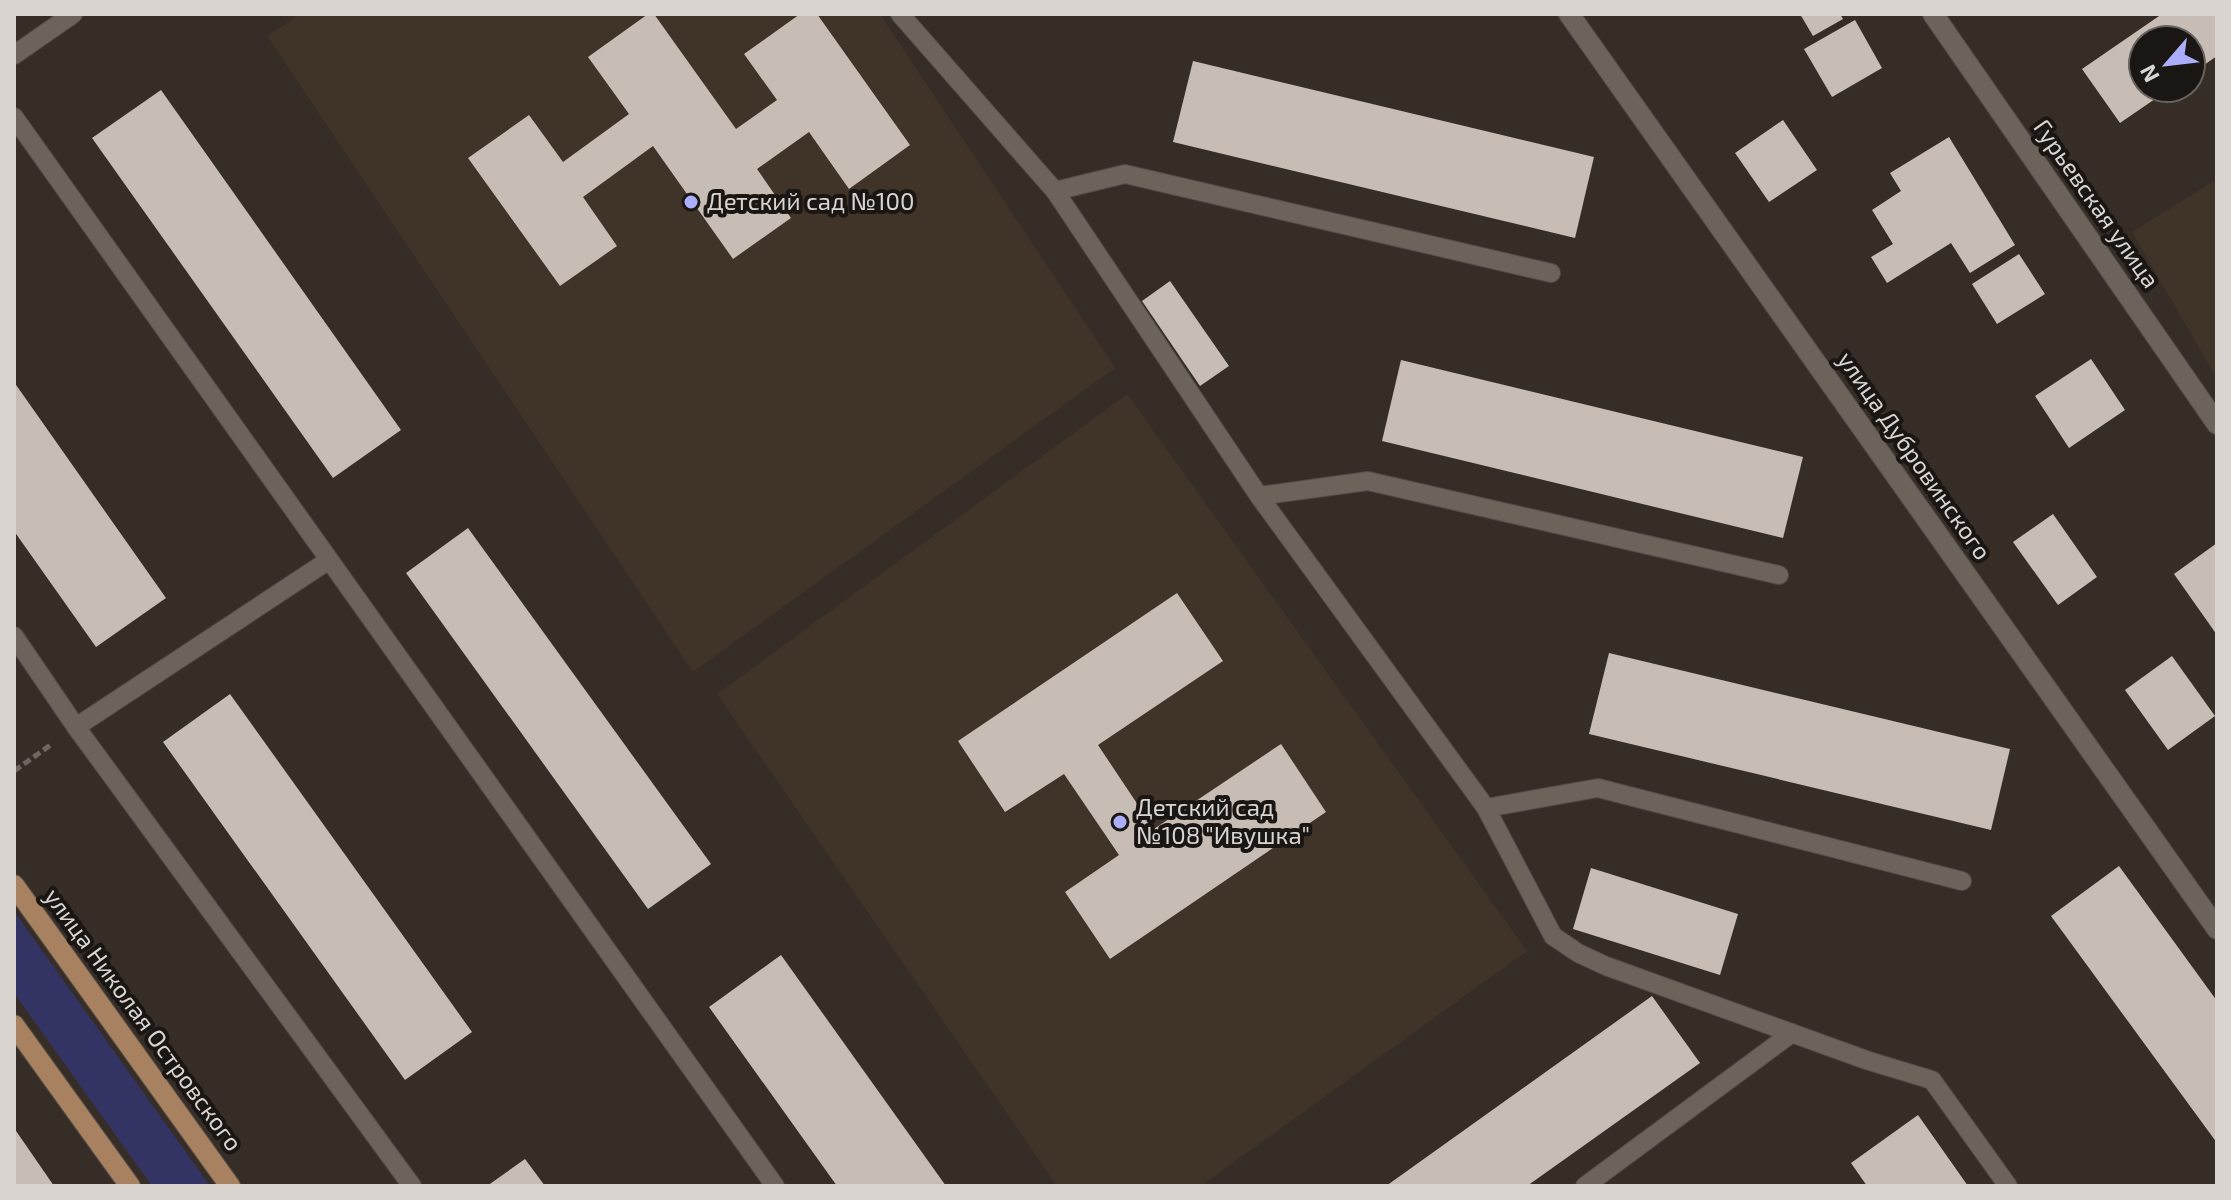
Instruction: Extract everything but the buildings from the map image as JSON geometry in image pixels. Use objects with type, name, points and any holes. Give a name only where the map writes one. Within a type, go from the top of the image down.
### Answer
[{"type":"main road","name":"улица Николая Островского","points":[[14,885],[230,1186]]},
{"type":"main road","points":[[14,1025],[130,1186]]},
{"type":"street","name":"улица Дубровинского","points":[[1569,14],[2217,929]]},
{"type":"street","name":"Гурьевская улица","points":[[1933,14],[2217,424]]},
{"type":"lane","points":[[14,55],[73,14]]},
{"type":"lane","points":[[900,14],[1055,191],[1259,496],[1486,808],[1553,936],[1578,953],[1606,966],[1869,1061],[1932,1080],[2008,1186]]},
{"type":"lane","points":[[14,117],[775,1186]]},
{"type":"lane","points":[[1055,191],[1125,174],[1551,273]]},
{"type":"lane","points":[[1259,496],[1368,481],[1779,575]]},
{"type":"lane","points":[[76,727],[329,560]]},
{"type":"lane","points":[[14,636],[76,727],[412,1186]]},
{"type":"lane","points":[[1486,808],[1598,788],[1962,881]]},
{"type":"lane","points":[[1585,1186],[1792,1033]]},
{"type":"path","points":[[14,771],[76,727]]},
{"type":"shaded area","name":"Детский сад №100","points":[[300,14],[880,14],[1115,368],[693,672],[267,36]]},
{"type":"shaded area","points":[[2217,179],[2217,379],[2132,232]]},
{"type":"shaded area","name":"Детский сад №108 \"Ивушка\"","points":[[1127,394],[1527,951],[1201,1186],[1057,1186],[717,694]]},
{"type":"shaded area","points":[[14,911],[210,1186],[152,1186],[14,993]]},
{"type":"place","name":"Детский сад №100","points":[[691,202]]},
{"type":"place","name":"Детский сад №108 \"Ивушка\"","points":[[1120,822]]}]
